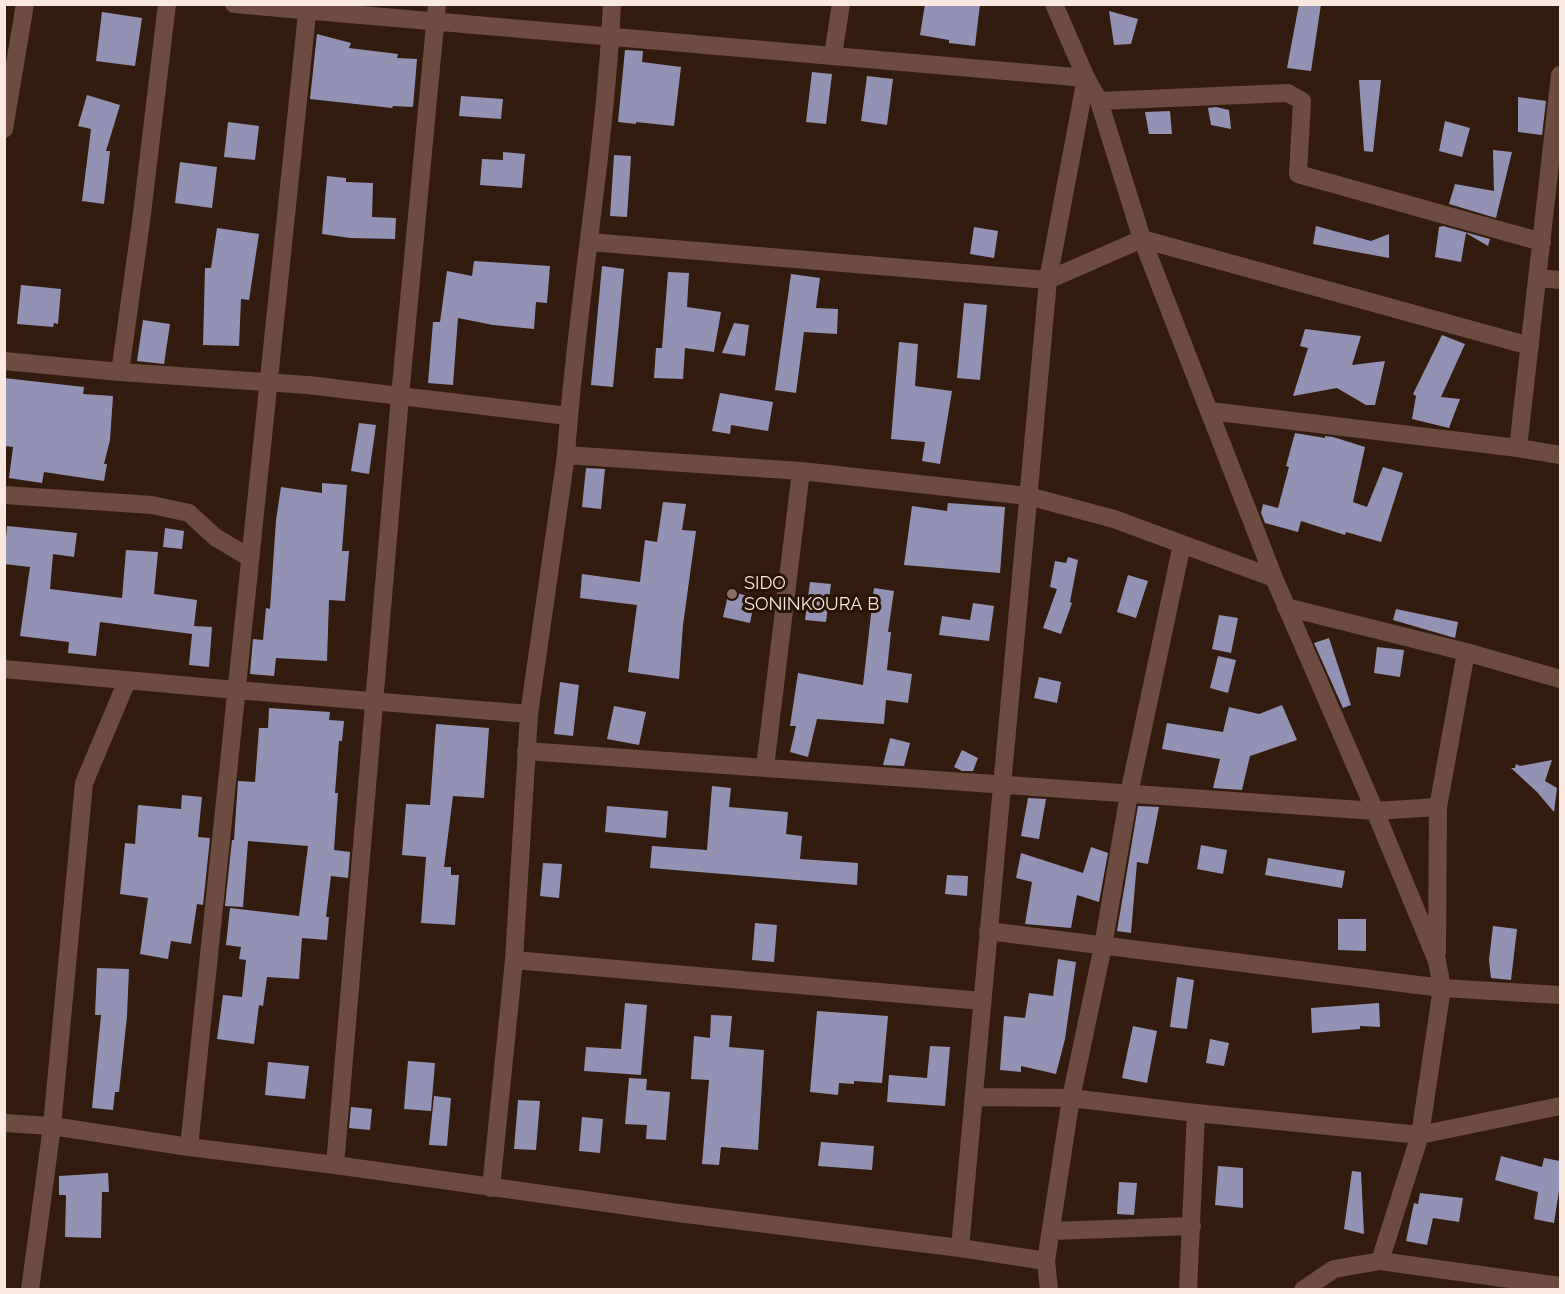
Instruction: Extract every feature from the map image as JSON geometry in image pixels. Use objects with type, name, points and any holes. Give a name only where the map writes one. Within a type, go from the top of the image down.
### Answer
[{"type":"street","points":[[4,129],[25,4]]},
{"type":"street","points":[[120,372],[142,214],[167,4]]},
{"type":"street","points":[[234,4],[436,13],[610,36],[1086,78]]},
{"type":"street","points":[[491,1188],[514,960],[529,714],[566,455],[568,416],[590,242],[612,4]]},
{"type":"street","points":[[833,55],[841,4]]},
{"type":"street","points":[[1054,4],[1086,78],[1099,100],[1142,239],[1274,578],[1437,961]]},
{"type":"street","points":[[189,1147],[307,8]]},
{"type":"street","points":[[335,1165],[400,396],[436,13]]},
{"type":"street","points":[[1518,448],[1560,75]]},
{"type":"street","points":[[960,1248],[1048,280],[1086,78]]},
{"type":"street","points":[[1099,100],[1288,93],[1302,101],[1298,174],[1542,242]]},
{"type":"street","points":[[590,242],[1048,280],[1142,239],[1530,346]]},
{"type":"street","points":[[1538,278],[1560,280]]},
{"type":"street","points":[[4,361],[120,372],[308,385],[568,416]]},
{"type":"street","points":[[1210,411],[1560,455]]},
{"type":"street","points":[[566,455],[801,471],[1028,496],[1114,519],[1274,578]]},
{"type":"street","points":[[765,767],[801,471]]},
{"type":"street","points":[[4,495],[152,504],[189,513],[215,537],[250,558]]},
{"type":"street","points":[[1048,1290],[1046,1261],[1071,1098],[1102,946],[1129,794],[1182,544]]},
{"type":"street","points":[[1286,607],[1466,652],[1560,679]]},
{"type":"street","points":[[1380,1261],[1420,1135],[1442,988],[1437,961],[1438,807],[1466,652]]},
{"type":"street","points":[[4,669],[529,714]]},
{"type":"street","points":[[30,1290],[52,1126],[84,783],[127,681]]},
{"type":"street","points":[[526,751],[1375,811],[1438,807]]},
{"type":"street","points":[[988,931],[1442,988],[1560,995]]},
{"type":"street","points":[[514,960],[982,1001]]},
{"type":"street","points":[[974,1097],[1071,1098],[1420,1135],[1560,1107]]},
{"type":"street","points":[[1188,1290],[1196,1113]]},
{"type":"street","points":[[4,1123],[52,1126],[189,1147],[1046,1261]]},
{"type":"street","points":[[1051,1231],[1192,1226]]},
{"type":"street","points":[[1303,1290],[1334,1269],[1380,1261],[1560,1286]]},
{"type":"building","points":[[925,4],[980,4],[975,46],[949,43],[949,40],[920,35]]},
{"type":"building","points":[[1299,4],[1321,4],[1311,71],[1287,68]]},
{"type":"building","points":[[1109,11],[1138,19],[1131,44],[1114,45]]},
{"type":"building","points":[[102,12],[142,18],[135,66],[96,61]]},
{"type":"building","points":[[317,34],[351,43],[349,48],[398,54],[397,58],[417,59],[413,107],[393,106],[392,108],[310,99]]},
{"type":"building","points":[[625,50],[643,51],[642,62],[681,67],[674,126],[618,122]]},
{"type":"building","points":[[812,72],[832,74],[826,124],[806,122]]},
{"type":"building","points":[[867,76],[893,79],[887,125],[861,121]]},
{"type":"building","points":[[1359,80],[1381,80],[1373,152],[1364,151]]},
{"type":"building","points":[[87,95],[120,105],[106,151],[110,151],[104,204],[82,201],[91,129],[78,126]]},
{"type":"building","points":[[461,96],[503,99],[501,119],[459,116]]},
{"type":"building","points":[[1518,97],[1546,101],[1542,135],[1518,132]]},
{"type":"building","points":[[1208,108],[1229,110],[1231,129],[1211,125]]},
{"type":"building","points":[[1170,111],[1172,134],[1149,134],[1145,112]]},
{"type":"building","points":[[1445,121],[1470,128],[1462,157],[1439,151]]},
{"type":"building","points":[[228,122],[259,126],[255,160],[224,157]]},
{"type":"building","points":[[1493,150],[1512,152],[1496,218],[1449,204],[1455,184],[1494,191]]},
{"type":"building","points":[[503,152],[525,154],[522,188],[480,185],[482,159],[503,160]]},
{"type":"building","points":[[614,155],[631,156],[627,217],[610,216]]},
{"type":"building","points":[[180,162],[217,167],[212,208],[175,203]]},
{"type":"building","points":[[327,176],[346,178],[346,182],[373,183],[372,217],[396,218],[395,239],[350,238],[322,234]]},
{"type":"building","points":[[1316,226],[1371,241],[1389,234],[1389,258],[1313,244]]},
{"type":"building","points":[[1443,226],[1490,239],[1488,246],[1466,233],[1461,262],[1435,257],[1439,227]]},
{"type":"building","points":[[974,227],[998,231],[994,258],[970,254]]},
{"type":"building","points":[[217,228],[259,234],[249,300],[241,299],[239,346],[203,345],[205,268],[211,268]]},
{"type":"building","points":[[474,261],[550,266],[547,303],[536,302],[534,329],[493,325],[458,318],[453,385],[428,383],[433,322],[440,322],[447,271],[472,276]]},
{"type":"building","points":[[602,266],[624,269],[613,387],[591,385]]},
{"type":"building","points":[[668,272],[689,273],[687,307],[721,312],[714,352],[685,348],[683,379],[654,378],[656,348],[662,348]]},
{"type":"building","points":[[791,274],[820,278],[816,308],[838,309],[837,334],[804,332],[796,393],[775,390]]},
{"type":"building","points":[[21,285],[61,289],[58,324],[54,323],[53,327],[17,324]]},
{"type":"building","points":[[964,303],[987,305],[980,380],[957,378]]},
{"type":"building","points":[[143,320],[170,324],[164,364],[137,361]]},
{"type":"building","points":[[734,323],[749,325],[745,356],[722,353]]},
{"type":"building","points":[[1305,329],[1361,336],[1352,365],[1385,361],[1375,405],[1366,405],[1337,388],[1293,396],[1308,348],[1300,346]]},
{"type":"building","points":[[1442,335],[1465,344],[1441,397],[1460,399],[1449,428],[1412,419],[1416,396],[1413,394]]},
{"type":"building","points":[[899,342],[918,344],[915,386],[952,391],[940,464],[922,461],[925,442],[891,439]]},
{"type":"building","points":[[4,378],[84,387],[83,394],[113,396],[104,481],[44,472],[42,483],[9,478],[13,447],[4,446]]},
{"type":"building","points":[[720,393],[773,402],[768,431],[731,425],[730,434],[712,431]]},
{"type":"building","points":[[359,423],[376,425],[369,474],[351,471]]},
{"type":"building","points":[[1295,433],[1325,438],[1325,436],[1333,437],[1365,447],[1353,502],[1367,507],[1383,467],[1403,473],[1381,542],[1346,532],[1345,535],[1301,521],[1298,532],[1265,523],[1261,513],[1263,504],[1278,508]]},
{"type":"building","points":[[586,468],[605,469],[601,509],[582,507]]},
{"type":"building","points":[[322,483],[347,485],[342,551],[349,551],[345,601],[329,600],[327,661],[276,658],[274,676],[250,674],[253,639],[263,640],[266,608],[270,609],[276,520],[281,487],[322,493]]},
{"type":"building","points":[[663,502],[686,504],[682,530],[696,531],[683,625],[679,679],[628,672],[637,605],[580,598],[582,574],[640,582],[645,540],[657,542]]},
{"type":"building","points":[[948,503],[1005,507],[1000,573],[904,565],[912,506],[947,511]]},
{"type":"building","points":[[7,526],[77,533],[74,557],[53,554],[50,589],[122,598],[126,550],[158,552],[154,594],[197,600],[194,626],[212,627],[209,667],[189,665],[192,634],[100,622],[96,656],[68,653],[69,642],[20,636],[30,567],[4,564]]},
{"type":"building","points":[[165,528],[184,531],[182,549],[163,547]]},
{"type":"building","points":[[1068,557],[1078,560],[1070,602],[1072,603],[1061,634],[1043,628],[1057,589],[1050,587],[1055,561],[1066,563]]},
{"type":"building","points":[[1128,575],[1148,581],[1136,618],[1117,612]]},
{"type":"building","points":[[810,582],[831,584],[826,622],[805,620]]},
{"type":"building","points":[[874,588],[894,591],[888,632],[891,632],[887,670],[912,674],[908,703],[886,700],[884,724],[817,719],[808,757],[790,752],[796,726],[790,726],[798,673],[863,685]]},
{"type":"building","points":[[729,591],[755,598],[750,623],[723,617]]},
{"type":"building","points":[[973,603],[994,606],[989,641],[939,635],[942,616],[970,620]]},
{"type":"building","points":[[1396,609],[1458,622],[1455,638],[1393,620]]},
{"type":"building","points":[[1219,615],[1238,618],[1231,653],[1212,649]]},
{"type":"building","points":[[1329,638],[1351,705],[1343,708],[1314,643]]},
{"type":"building","points":[[1377,647],[1404,650],[1400,677],[1374,673]]},
{"type":"building","points":[[1218,656],[1236,660],[1228,693],[1210,688]]},
{"type":"building","points":[[1039,677],[1061,682],[1057,703],[1034,698]]},
{"type":"building","points":[[560,682],[579,685],[573,736],[554,734]]},
{"type":"building","points":[[1282,705],[1297,740],[1250,756],[1242,790],[1213,788],[1220,759],[1162,749],[1167,723],[1223,732],[1229,707],[1259,714]]},
{"type":"building","points":[[614,706],[646,712],[639,745],[607,739]]},
{"type":"building","points":[[269,708],[330,712],[329,720],[344,721],[342,741],[339,741],[334,850],[350,852],[348,878],[331,876],[326,917],[329,917],[327,940],[302,938],[299,979],[267,977],[263,1006],[259,1005],[254,1044],[217,1039],[223,995],[242,997],[246,960],[239,959],[241,947],[226,945],[230,908],[299,916],[308,846],[248,841],[243,907],[225,906],[232,840],[234,840],[238,781],[255,782],[259,728],[268,728]]},
{"type":"building","points":[[436,724],[489,728],[484,798],[453,796],[444,867],[451,867],[451,875],[459,875],[455,925],[421,923],[426,857],[402,855],[406,804],[430,805]]},
{"type":"building","points":[[890,738],[910,743],[904,766],[883,765]]},
{"type":"building","points":[[962,750],[978,758],[973,771],[962,771],[954,767]]},
{"type":"building","points":[[1552,760],[1545,781],[1557,788],[1554,812],[1537,792],[1511,768],[1515,768],[1516,764],[1520,766]]},
{"type":"building","points":[[712,786],[731,788],[729,807],[788,812],[786,834],[802,836],[800,859],[858,863],[857,885],[650,868],[652,846],[707,850]]},
{"type":"building","points":[[182,795],[202,797],[198,837],[210,838],[203,905],[197,904],[191,944],[171,941],[168,959],[140,954],[148,898],[120,894],[125,843],[135,844],[138,805],[181,809]]},
{"type":"building","points":[[1028,798],[1046,799],[1039,839],[1021,836]]},
{"type":"building","points":[[607,806],[668,811],[666,838],[605,832]]},
{"type":"building","points":[[1138,806],[1159,807],[1148,864],[1137,862],[1131,933],[1117,931]]},
{"type":"building","points":[[1201,845],[1227,850],[1223,874],[1197,869]]},
{"type":"building","points":[[1091,847],[1108,853],[1099,902],[1077,895],[1071,928],[1025,924],[1032,882],[1016,878],[1021,853],[1083,873]]},
{"type":"building","points":[[1268,858],[1345,871],[1342,888],[1265,875]]},
{"type":"building","points":[[543,863],[562,864],[559,898],[540,896]]},
{"type":"building","points":[[947,875],[968,876],[967,896],[945,894]]},
{"type":"building","points":[[1338,919],[1366,919],[1366,951],[1338,950]]},
{"type":"building","points":[[755,923],[777,925],[774,962],[752,960]]},
{"type":"building","points":[[1493,926],[1517,929],[1511,980],[1491,978],[1489,960]]},
{"type":"building","points":[[1058,959],[1076,962],[1065,1039],[1056,1074],[1021,1066],[1021,1072],[1000,1070],[1004,1016],[1025,1018],[1029,993],[1053,996]]},
{"type":"building","points":[[97,968],[129,969],[127,1016],[119,1092],[115,1092],[113,1110],[92,1108],[101,1015],[95,1015]]},
{"type":"building","points":[[1177,977],[1194,980],[1187,1029],[1170,1027]]},
{"type":"building","points":[[625,1003],[647,1005],[641,1075],[584,1071],[586,1047],[621,1049]]},
{"type":"building","points":[[1379,1003],[1380,1027],[1360,1026],[1360,1029],[1312,1033],[1311,1008]]},
{"type":"building","points":[[817,1011],[888,1016],[882,1083],[854,1081],[854,1084],[839,1083],[838,1095],[810,1092]]},
{"type":"building","points":[[711,1015],[732,1016],[729,1047],[764,1050],[758,1150],[721,1147],[719,1165],[702,1164],[709,1080],[691,1079],[694,1036],[710,1038]]},
{"type":"building","points":[[1133,1026],[1157,1031],[1147,1083],[1122,1078]]},
{"type":"building","points":[[1210,1039],[1229,1043],[1224,1066],[1206,1063]]},
{"type":"building","points":[[930,1046],[950,1047],[945,1106],[887,1102],[889,1075],[927,1078]]},
{"type":"building","points":[[408,1061],[435,1063],[431,1111],[404,1109]]},
{"type":"building","points":[[268,1062],[309,1066],[305,1099],[265,1095]]},
{"type":"building","points":[[629,1078],[647,1079],[646,1090],[670,1092],[666,1140],[646,1139],[647,1125],[625,1124]]},
{"type":"building","points":[[434,1096],[451,1098],[447,1146],[429,1145]]},
{"type":"building","points":[[518,1100],[540,1101],[536,1150],[514,1149]]},
{"type":"building","points":[[351,1107],[372,1109],[370,1130],[349,1128]]},
{"type":"building","points":[[582,1117],[603,1119],[600,1153],[579,1151]]},
{"type":"building","points":[[821,1142],[874,1146],[872,1170],[818,1166]]},
{"type":"building","points":[[1501,1156],[1542,1167],[1544,1158],[1560,1161],[1560,1184],[1554,1223],[1534,1219],[1538,1192],[1495,1180]]},
{"type":"building","points":[[1218,1166],[1243,1168],[1243,1208],[1215,1205]]},
{"type":"building","points":[[1352,1171],[1361,1172],[1364,1234],[1344,1229]]},
{"type":"building","points":[[108,1173],[109,1192],[102,1192],[101,1238],[65,1237],[66,1195],[59,1195],[59,1176]]},
{"type":"building","points":[[1119,1182],[1137,1183],[1134,1215],[1117,1214]]},
{"type":"building","points":[[1420,1193],[1463,1198],[1459,1222],[1433,1218],[1427,1245],[1406,1241],[1414,1203],[1418,1204]]},
{"type":"place","name":"SIDO SONINKOURA B","points":[[732,594]]}]
